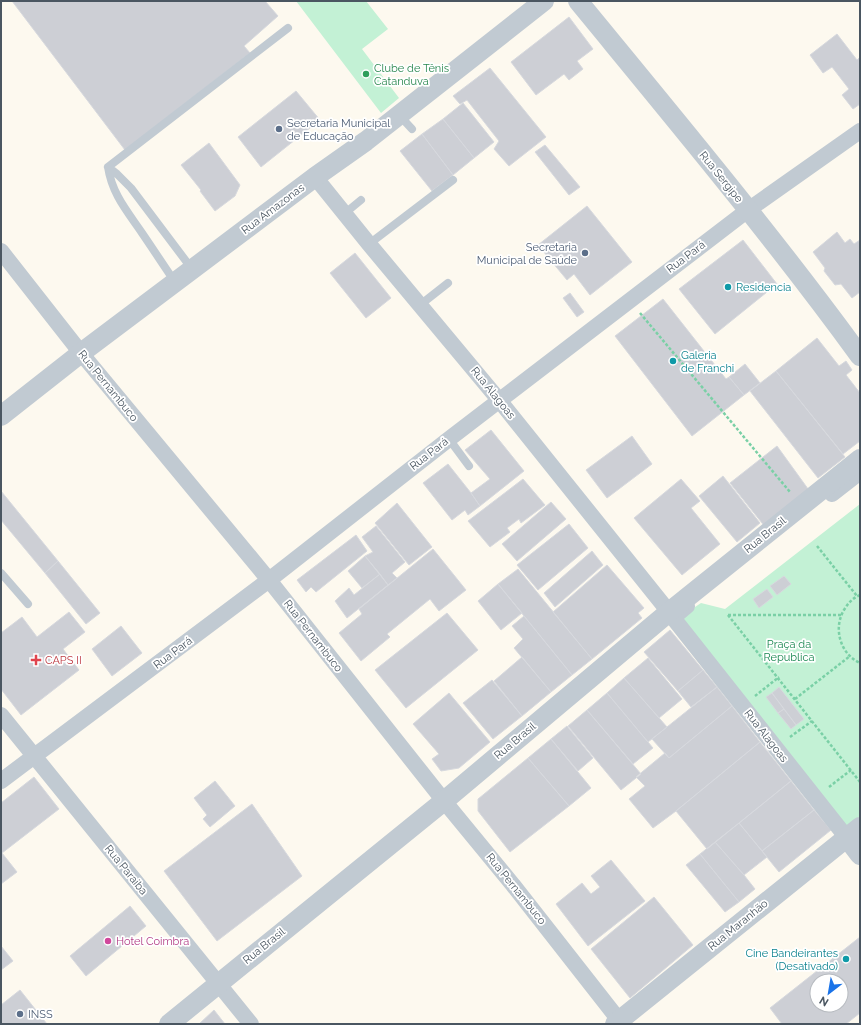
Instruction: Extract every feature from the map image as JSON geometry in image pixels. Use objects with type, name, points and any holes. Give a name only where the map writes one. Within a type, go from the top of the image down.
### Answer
[{"type":"street","name":"Rua Amazonas","points":[[1,416],[81,353],[315,177],[366,141],[405,122],[544,1]]},
{"type":"street","name":"Rua Sergipe","points":[[578,1],[748,210],[820,301],[860,356]]},
{"type":"street","name":"Rua Pará","points":[[1,781],[269,580],[499,400],[748,210],[860,131]]},
{"type":"street","name":"Rua Alagoas","points":[[315,177],[368,244],[499,400],[671,614],[815,798],[853,832],[860,855]]},
{"type":"street","name":"Rua Pernambuco","points":[[1,251],[81,353],[269,580],[513,885],[619,1023]]},
{"type":"street","name":"Rua Brasil","points":[[169,1024],[860,459]]},
{"type":"street","points":[[671,614],[860,472]]},
{"type":"street","name":"Rua Paraiba","points":[[1,715],[251,1024]]},
{"type":"street","name":"Rua Maranhão","points":[[619,1023],[853,832]]},
{"type":"lane","points":[[175,282],[114,192],[113,176],[108,167],[288,28]]},
{"type":"lane","points":[[113,176],[131,188],[192,269]]},
{"type":"lane","points":[[368,244],[454,180]]},
{"type":"lane","points":[[344,214],[362,200]]},
{"type":"lane","points":[[420,306],[448,283]]},
{"type":"lane","points":[[449,439],[469,466]]},
{"type":"lane","points":[[1,573],[28,604]]},
{"type":"path","points":[[630,300],[802,505]]},
{"type":"path","points":[[817,546],[858,596],[848,604],[841,615],[839,636],[843,647],[850,656],[860,663]]},
{"type":"path","points":[[841,615],[728,615],[860,782]]},
{"type":"path","points":[[795,699],[850,656]]},
{"type":"path","points":[[742,706],[779,678]]},
{"type":"path","points":[[775,748],[812,721]]},
{"type":"path","points":[[815,798],[851,770]]},
{"type":"shaded area","points":[[1,1],[860,1],[860,1024],[1,1024]]},
{"type":"green space","name":"Clube de Tênis Catanduva","points":[[296,1],[366,1],[388,29],[362,49],[399,98],[381,113]]},
{"type":"green space","name":"Praça da Republica","points":[[860,504],[860,827],[847,838],[677,619],[701,603],[725,609]]},
{"type":"building","points":[[12,1],[265,1],[278,16],[244,46],[250,53],[125,150]]},
{"type":"building","points":[[569,17],[593,49],[577,61],[583,69],[569,80],[564,74],[536,95],[511,62]]},
{"type":"building","points":[[837,34],[857,60],[860,57],[860,104],[853,109],[842,95],[849,89],[832,67],[823,73],[810,55]]},
{"type":"building","points":[[490,68],[546,137],[509,166],[494,149],[499,141],[467,100],[460,104],[453,96]]},
{"type":"building","name":"Secretaria Municipal de Educação","points":[[296,91],[320,120],[261,167],[238,137]]},
{"type":"building","points":[[463,103],[494,142],[474,158],[443,119]]},
{"type":"building","points":[[443,119],[474,158],[453,175],[422,134]]},
{"type":"building","points":[[422,134],[453,175],[432,191],[400,151]]},
{"type":"building","points":[[209,143],[240,185],[235,196],[215,211],[200,191],[201,190],[181,165]]},
{"type":"building","points":[[545,145],[580,187],[569,195],[535,152]]},
{"type":"building","name":"Secretaria Municipal de Saúde","points":[[587,206],[632,262],[590,295],[574,274],[567,280],[538,245]]},
{"type":"building","points":[[837,232],[845,243],[850,239],[854,244],[860,240],[860,292],[852,298],[841,284],[835,285],[824,271],[825,268],[813,252]]},
{"type":"building","name":"Residencia","points":[[743,240],[777,284],[715,334],[679,289]]},
{"type":"building","points":[[355,253],[391,298],[366,318],[330,273]]},
{"type":"building","points":[[570,293],[584,312],[577,317],[563,298]]},
{"type":"building","name":"Galeria de Franchi","points":[[663,299],[726,379],[729,377],[744,395],[692,436],[615,336]]},
{"type":"building","points":[[817,338],[839,366],[846,361],[852,370],[846,375],[860,393],[860,441],[843,454],[776,371]]},
{"type":"building","points":[[745,364],[760,383],[744,395],[729,377]]},
{"type":"building","points":[[776,371],[845,457],[818,478],[750,391]]},
{"type":"building","points":[[491,430],[524,471],[480,506],[471,493],[490,479],[465,450]]},
{"type":"building","points":[[632,436],[652,464],[607,498],[586,470]]},
{"type":"building","points":[[777,446],[811,493],[766,528],[730,483]]},
{"type":"building","points":[[448,464],[480,506],[468,515],[465,510],[452,520],[423,483]]},
{"type":"building","points":[[723,476],[760,523],[737,542],[699,496]]},
{"type":"building","points":[[523,479],[545,505],[521,523],[519,519],[507,528],[510,532],[490,547],[468,521]]},
{"type":"building","points":[[681,479],[700,501],[691,508],[720,544],[682,575],[634,518]]},
{"type":"building","points":[[1,491],[58,561],[45,573],[1,520]]},
{"type":"building","points":[[551,502],[566,519],[517,561],[502,544]]},
{"type":"building","points":[[397,503],[432,547],[409,565],[375,523]]},
{"type":"building","points":[[569,524],[588,548],[538,590],[517,565]]},
{"type":"building","points":[[376,526],[405,562],[392,573],[397,578],[388,585],[365,556],[373,552],[362,537]]},
{"type":"building","points":[[356,535],[367,551],[316,592],[311,587],[306,592],[297,580]]},
{"type":"building","points":[[433,549],[466,590],[439,611],[430,599],[387,634],[390,637],[361,661],[339,633],[362,614],[359,609]]},
{"type":"building","points":[[592,551],[603,565],[555,607],[544,593]]},
{"type":"building","points":[[365,556],[380,574],[362,588],[348,571]]},
{"type":"building","points":[[58,561],[100,613],[86,624],[45,573]]},
{"type":"building","points":[[607,565],[644,608],[638,613],[642,618],[592,659],[553,612]]},
{"type":"building","points":[[518,569],[592,659],[572,675],[498,584]]},
{"type":"building","points":[[380,574],[388,585],[347,618],[335,601],[349,588],[354,595]]},
{"type":"building","points":[[784,576],[791,584],[777,595],[770,586]]},
{"type":"building","points":[[498,584],[522,613],[501,630],[478,601]]},
{"type":"building","points":[[767,589],[773,597],[759,608],[753,599]]},
{"type":"building","name":"CAPS II","points":[[69,612],[85,632],[63,649],[79,670],[21,715],[1,689],[1,633],[22,617],[37,637]]},
{"type":"building","points":[[447,613],[478,650],[406,708],[375,670]]},
{"type":"building","points":[[524,616],[572,675],[551,692],[514,648],[523,639],[512,626]]},
{"type":"building","points":[[121,626],[142,653],[112,676],[92,649]]},
{"type":"building","points":[[670,630],[703,670],[678,691],[644,652]]},
{"type":"building","points":[[522,657],[551,692],[522,716],[494,681]]},
{"type":"building","points":[[648,658],[682,699],[659,718],[624,678]]},
{"type":"building","points":[[703,670],[717,687],[691,707],[678,691]]},
{"type":"building","points":[[624,678],[667,727],[648,742],[607,693]]},
{"type":"building","points":[[492,680],[522,716],[493,739],[463,703]]},
{"type":"building","points":[[717,687],[732,706],[669,758],[652,739]]},
{"type":"building","points":[[779,687],[804,719],[796,725],[772,693]]},
{"type":"building","points":[[449,693],[490,742],[459,768],[441,771],[432,759],[439,754],[413,724]]},
{"type":"building","points":[[607,693],[653,748],[633,764],[587,710]]},
{"type":"building","points":[[772,693],[784,709],[778,713],[766,697]]},
{"type":"building","points":[[732,706],[760,742],[653,828],[629,799],[645,786],[636,777],[665,753],[669,758]]},
{"type":"building","points":[[784,709],[796,725],[791,729],[778,713]]},
{"type":"building","points":[[587,710],[641,774],[621,790],[568,726]]},
{"type":"building","points":[[567,726],[593,758],[578,771],[551,739]]},
{"type":"building","points":[[551,739],[591,788],[569,806],[528,758]]},
{"type":"building","points":[[760,742],[791,781],[707,849],[676,811]]},
{"type":"building","points":[[528,758],[569,806],[510,852],[478,811],[478,799]]},
{"type":"building","points":[[34,777],[59,809],[2,853],[17,872],[1,884],[1,803]]},
{"type":"building","points":[[215,781],[235,806],[210,827],[203,819],[207,815],[194,798]]},
{"type":"building","points":[[791,781],[814,810],[762,851],[739,823]]},
{"type":"building","points":[[252,804],[302,876],[217,941],[164,871]]},
{"type":"building","points":[[814,810],[831,830],[779,872],[762,851]]},
{"type":"building","points":[[739,823],[767,857],[744,875],[715,842]]},
{"type":"building","points":[[715,842],[755,889],[739,902],[700,854]]},
{"type":"building","points":[[700,854],[739,902],[725,912],[686,865]]},
{"type":"building","points":[[611,860],[645,901],[588,946],[556,904],[582,883],[591,894],[600,887],[591,876]]},
{"type":"building","points":[[654,897],[693,945],[630,998],[591,949]]},
{"type":"building","name":"Hotel Coimbra","points":[[130,906],[146,926],[86,976],[70,956]]},
{"type":"building","name":"Cine Bandeirantes (Desativado)","points":[[860,937],[860,1013],[846,1024],[782,1024],[770,1008],[809,977],[809,1013],[849,1013],[849,973],[814,973]]},
{"type":"building","points":[[1,946],[13,961],[1,970]]},
{"type":"building","name":"INSS","points":[[20,990],[47,1024],[1,1024],[1,1005]]},
{"type":"building","points":[[214,1010],[225,1024],[199,1024]]},
{"type":"place","name":"Clube de Tênis Catanduva","points":[[366,74]]},
{"type":"place","name":"Secretaria Municipal de Educação","points":[[279,129]]},
{"type":"place","name":"Secretaria Municipal de Saúde","points":[[585,253]]},
{"type":"place","name":"Residencia","points":[[728,287]]},
{"type":"place","name":"Galeria de Franchi","points":[[673,361]]},
{"type":"place","name":"CAPS II","points":[[36,660]]},
{"type":"place","name":"Hotel Coimbra","points":[[108,941]]},
{"type":"place","name":"Cine Bandeirantes (Desativado)","points":[[846,959]]},
{"type":"place","name":"INSS","points":[[20,1014]]}]
